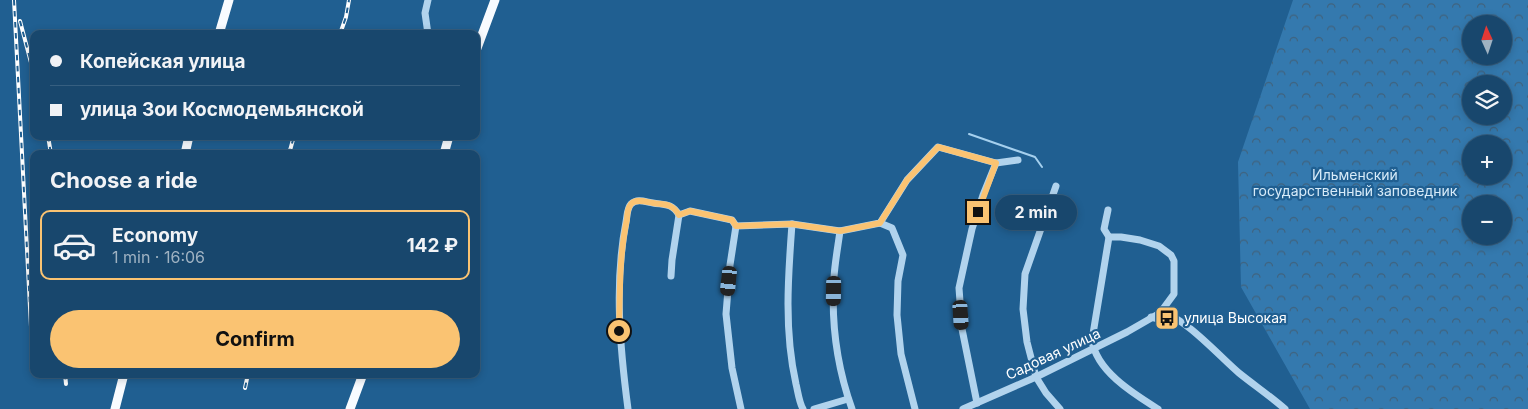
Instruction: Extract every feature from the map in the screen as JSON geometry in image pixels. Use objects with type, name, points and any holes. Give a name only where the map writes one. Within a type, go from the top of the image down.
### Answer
[{"type":"main road","points":[[220,30],[229,0]]},
{"type":"main road","points":[[480,40],[494,0]]},
{"type":"main road","points":[[115,409],[123,378]]},
{"type":"main road","points":[[350,409],[362,378]]},
{"type":"street","points":[[427,30],[425,13],[428,0]]},
{"type":"street","points":[[880,223],[907,180],[938,147],[996,163],[1018,160]]},
{"type":"street","points":[[986,409],[979,402],[962,329],[959,288],[972,229],[996,163]]},
{"type":"street","points":[[1056,186],[1025,274],[1023,309],[1027,342],[1036,377],[1046,393],[1060,409]]},
{"type":"street","points":[[628,409],[619,331],[622,240],[629,208],[632,203],[638,200],[675,208],[679,215],[671,276]]},
{"type":"street","points":[[1108,210],[1104,229],[1109,238],[1092,340],[1093,348],[1106,368],[1126,389],[1158,409]]},
{"type":"street","points":[[679,215],[690,211],[732,220],[736,226],[730,265],[726,314],[732,368],[741,409]]},
{"type":"street","points":[[736,226],[792,224],[840,231],[880,223],[892,228],[902,255],[898,281],[897,315],[901,354],[915,409]]},
{"type":"street","points":[[792,224],[787,281],[790,361],[803,409]]},
{"type":"street","points":[[840,231],[834,276],[834,320],[836,348],[852,409]]},
{"type":"street","points":[[1109,238],[1121,237],[1140,240],[1159,246],[1171,255],[1174,261],[1174,294],[1160,312],[1167,313],[1183,323],[1238,372],[1284,409]]},
{"type":"street","name":"Садовая улица","points":[[963,409],[1036,377],[1127,332],[1160,312]]},
{"type":"street","points":[[1151,317],[1170,322],[1173,321],[1174,317]]},
{"type":"street","points":[[814,409],[848,399]]},
{"type":"green space","name":"Ильменский государственный заповедник","points":[[1293,0],[1528,0],[1528,409],[1310,409],[1241,287],[1238,162]]},
{"type":"waterway","points":[[969,134],[1035,157],[1042,167]]},
{"type":"railway","points":[[14,0],[30,308]]},
{"type":"railway","points":[[341,30],[349,0]]},
{"type":"railway","points":[[20,21],[30,59]]},
{"type":"railway","points":[[49,140],[50,150]]},
{"type":"railway","points":[[290,150],[293,140]]},
{"type":"railway","points":[[65,378],[66,384]]},
{"type":"railway","points":[[245,388],[247,378]]},
{"type":"place","name":"улица Высокая","points":[[1167,318]]},
{"type":"route","points":[[619,331],[622,240],[629,208],[632,203],[638,200],[675,208],[679,215],[690,211],[732,220],[736,226],[792,224],[840,231],[880,223],[907,180],[938,147],[996,163],[978,212]]}]
